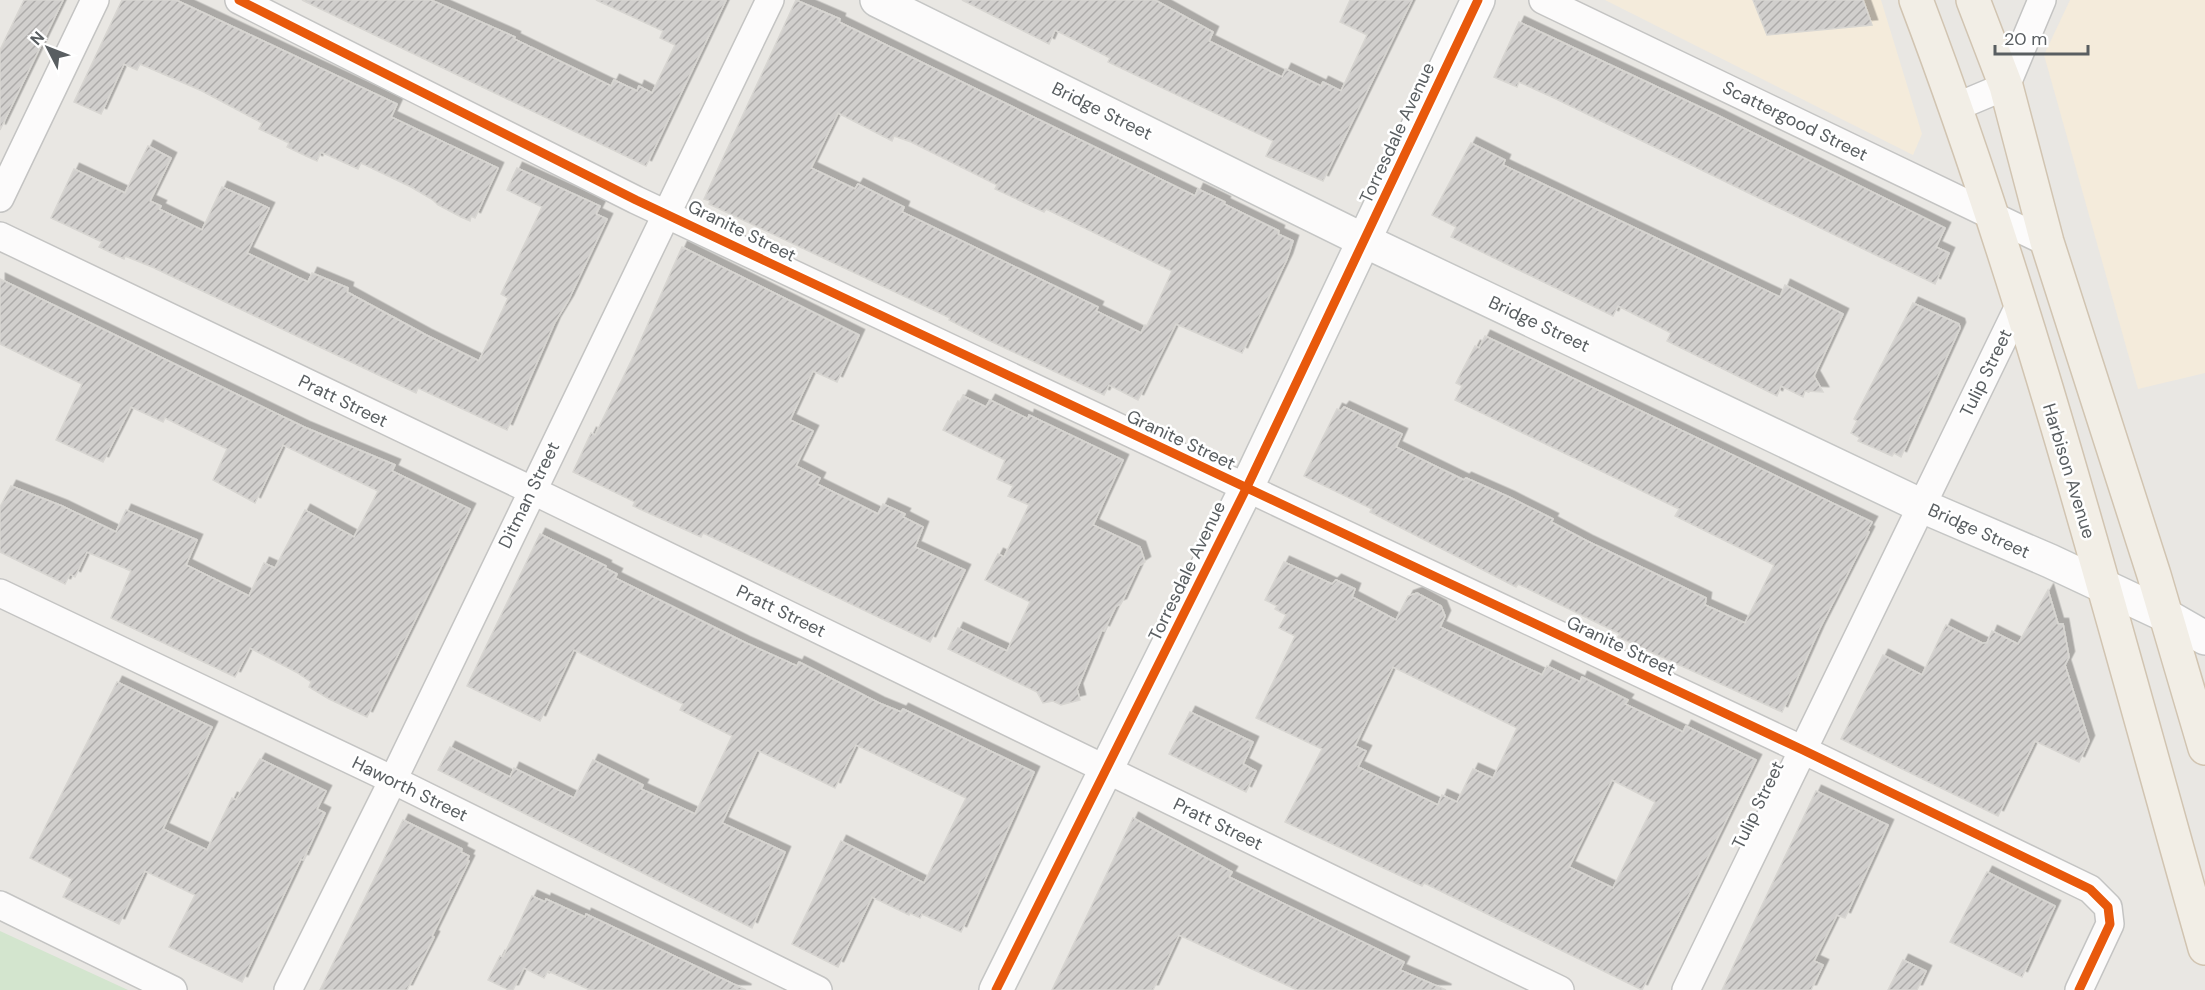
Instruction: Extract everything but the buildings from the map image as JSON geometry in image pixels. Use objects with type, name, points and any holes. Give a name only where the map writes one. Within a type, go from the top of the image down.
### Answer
[{"type":"main road","name":"Bridge Street","points":[[877,0],[1365,241],[1922,506],[2050,561],[2165,615],[2205,638]]},
{"type":"main road","name":"Torresdale Avenue","points":[[996,990],[1246,489],[1478,0]]},
{"type":"main road","name":"Harbison Avenue","points":[[1916,0],[1993,216],[2103,587],[2205,948]]},
{"type":"main road","points":[[1973,0],[2006,86],[2047,242],[2205,748]]},
{"type":"street","points":[[0,198],[95,0]]},
{"type":"street","name":"Granite Street","points":[[239,0],[636,200],[666,212],[1246,489],[1803,750],[2090,889],[2108,907],[2110,924],[2079,990]]},
{"type":"street","name":"Ditman Street","points":[[288,990],[393,780],[531,490],[770,0]]},
{"type":"street","name":"Scattergood Street","points":[[1543,0],[2047,242]]},
{"type":"street","points":[[1956,107],[2006,86],[2042,0]]},
{"type":"street","name":"Pratt Street","points":[[0,236],[531,490],[1560,990]]},
{"type":"street","name":"Tulip Street","points":[[1686,990],[2019,306]]},
{"type":"street","name":"Haworth Street","points":[[0,593],[393,780],[818,990]]},
{"type":"street","points":[[0,905],[173,990]]},
{"type":"shaded area","points":[[1605,0],[1881,0],[1922,134],[1913,155]]},
{"type":"shaded area","points":[[2070,0],[2205,0],[2205,373],[2138,389],[2044,55]]},
{"type":"green space","points":[[0,931],[128,990],[0,990]]},
{"type":"cycle path","points":[[239,0],[636,200],[1803,750],[2090,889],[2108,907],[2110,924],[2079,990]]},
{"type":"cycle path","points":[[996,990],[1246,489],[1478,0]]}]
